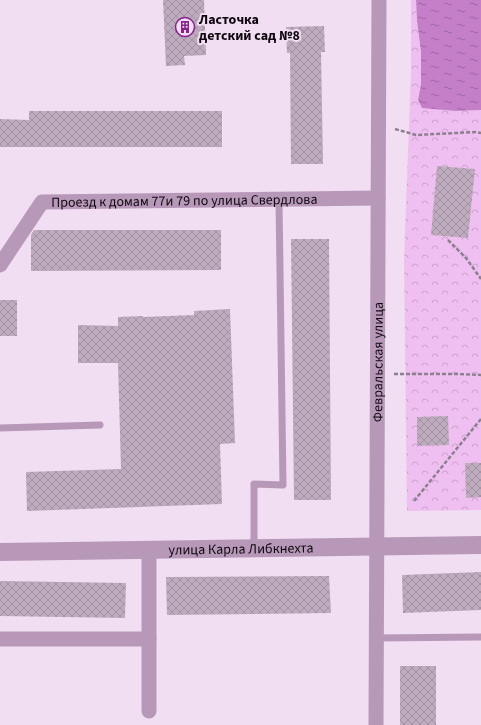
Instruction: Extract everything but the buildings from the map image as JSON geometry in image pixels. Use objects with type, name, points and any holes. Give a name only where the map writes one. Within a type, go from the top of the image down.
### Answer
[{"type":"street","name":"Февральская улица","points":[[376,725],[379,0]]},
{"type":"street","name":"Проезд к домам 77и 79 по улица Свердлова","points":[[0,265],[42,202],[378,198]]},
{"type":"street","name":"улица Карла Либкнехта","points":[[0,552],[481,545]]},
{"type":"street","points":[[148,550],[149,711]]},
{"type":"street","points":[[0,638],[149,639]]},
{"type":"lane","points":[[254,549],[254,484],[283,484],[279,200]]},
{"type":"lane","points":[[0,428],[100,425]]},
{"type":"lane","points":[[376,638],[481,637]]},
{"type":"path","points":[[379,126],[416,135],[481,133]]},
{"type":"path","points":[[448,240],[466,258],[481,279]]},
{"type":"path","points":[[378,375],[481,375]]},
{"type":"path","points":[[414,502],[481,419]]},
{"type":"green space","points":[[411,0],[416,0],[421,52],[421,84],[418,100],[422,107],[456,111],[481,110],[481,510],[407,511],[404,260],[411,72]]},
{"type":"water","points":[[416,0],[481,0],[481,110],[456,111],[422,108],[418,100],[421,84],[421,52]]},
{"type":"place","name":"Ласточка детский сад №8","points":[[185,27]]}]
